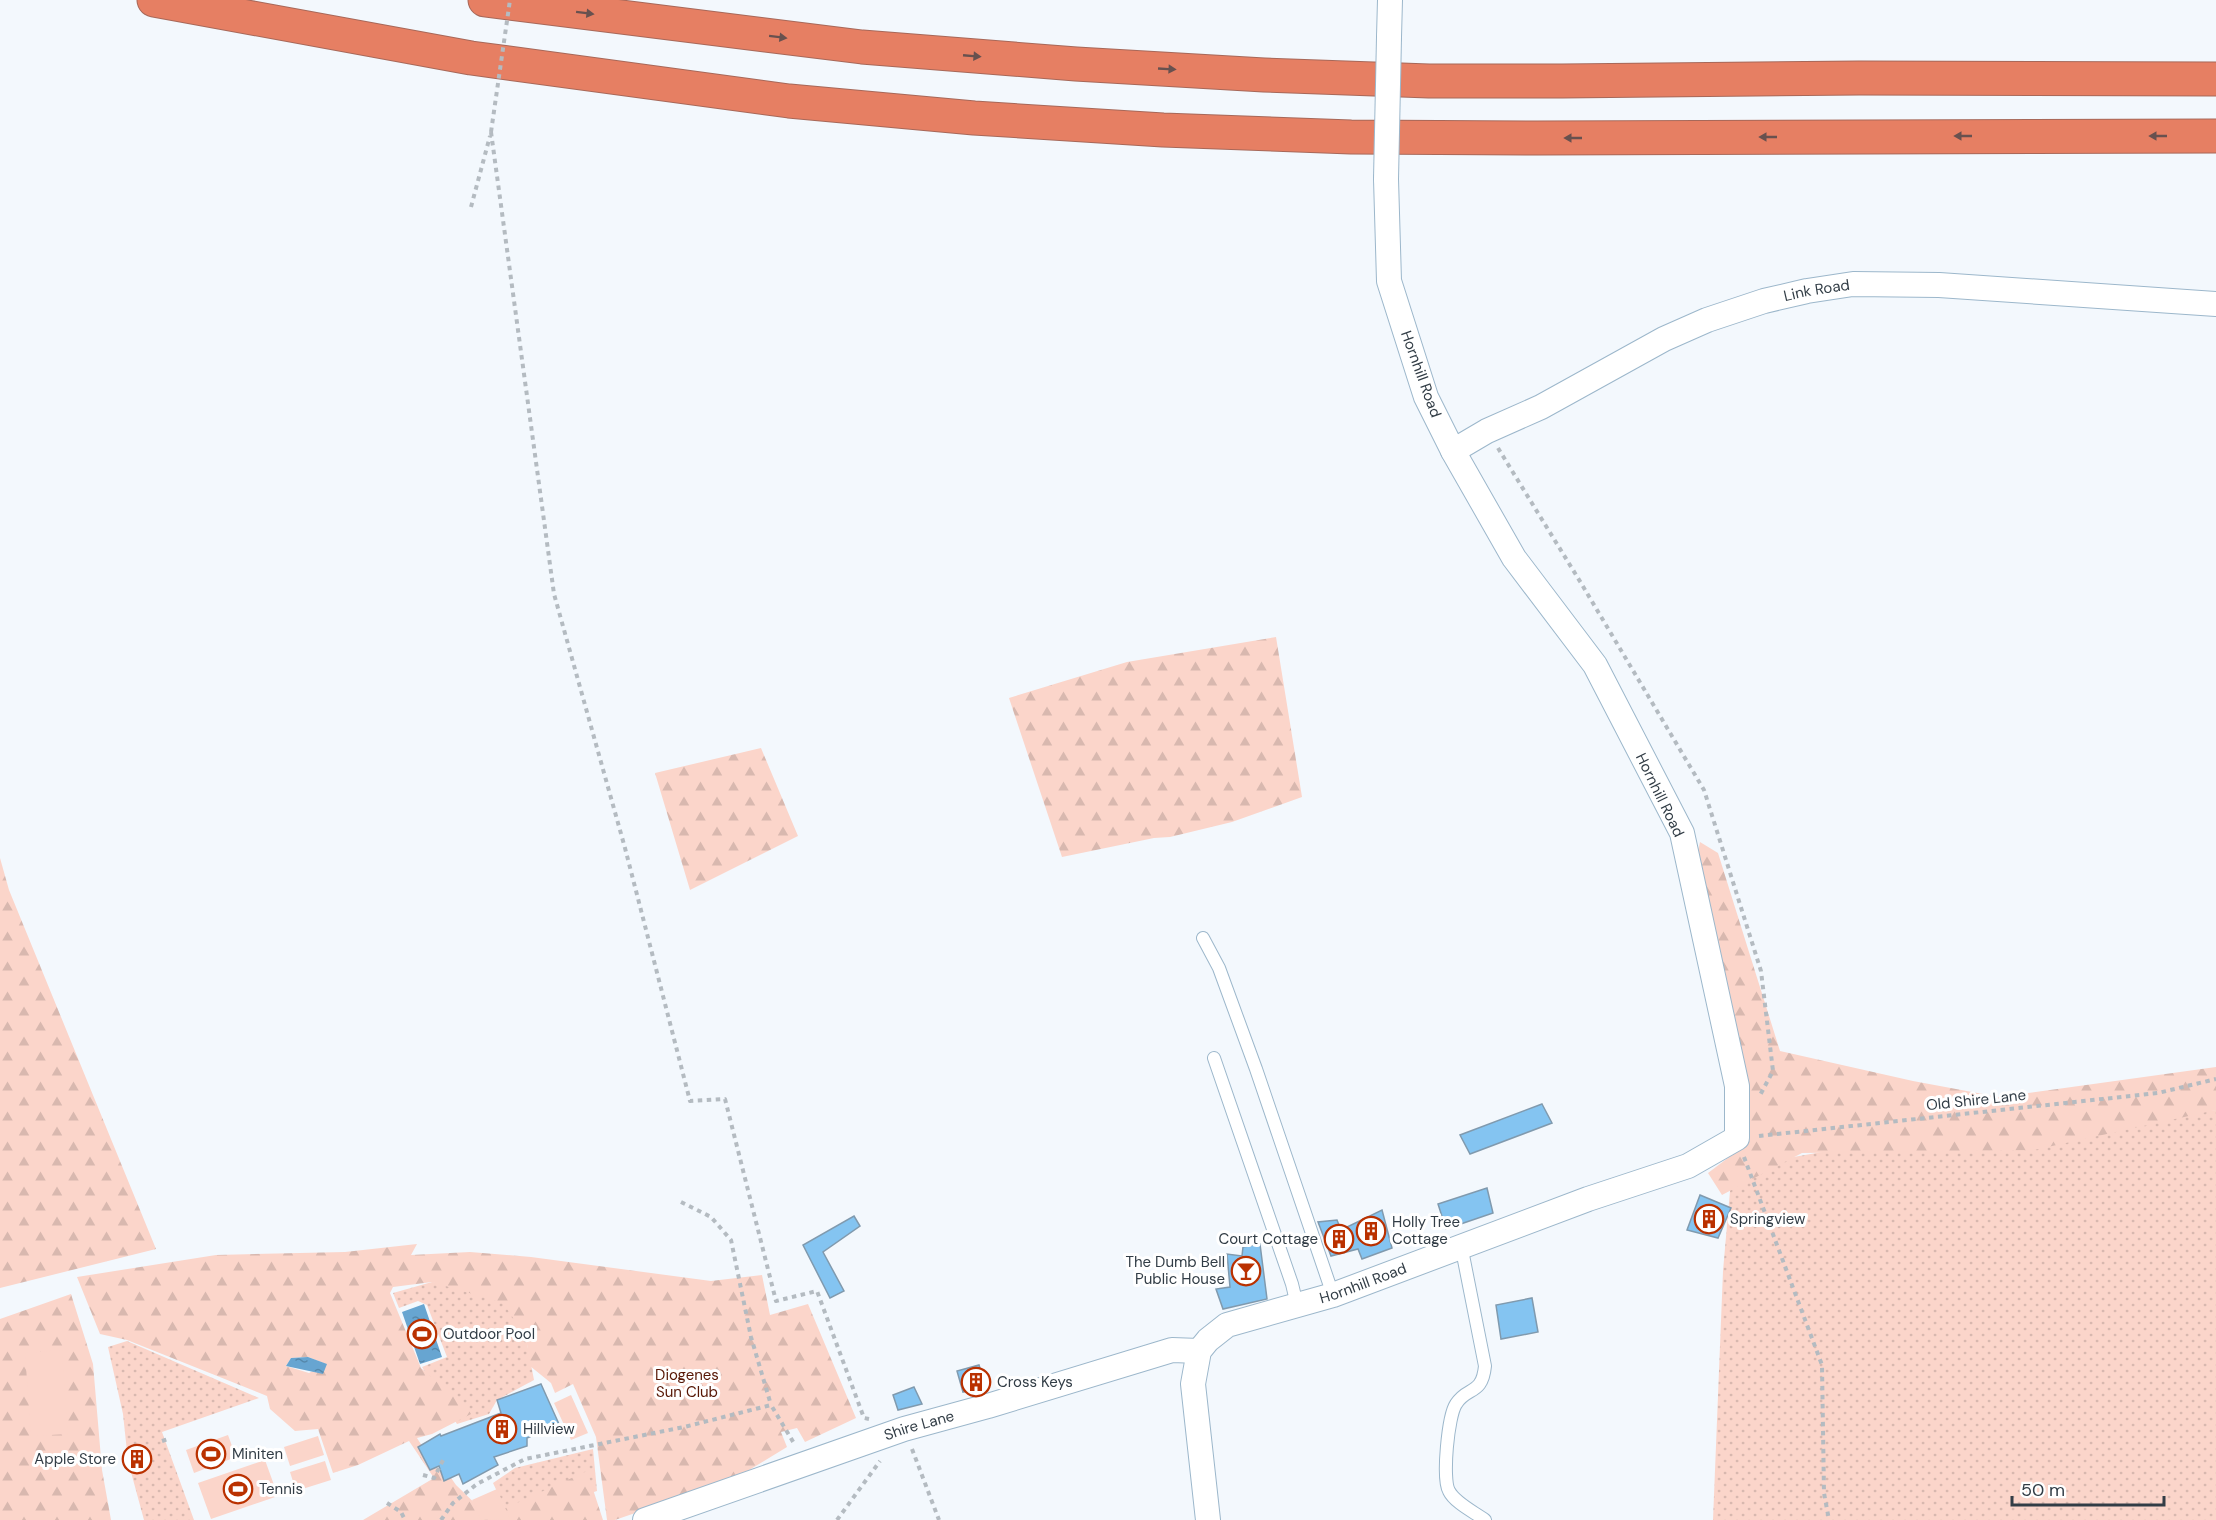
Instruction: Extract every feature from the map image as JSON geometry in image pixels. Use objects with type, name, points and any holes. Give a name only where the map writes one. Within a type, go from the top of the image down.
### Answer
[{"type":"highway","points":[[154,0],[471,58],[789,101],[974,118],[1163,130],[1351,137],[2216,136]]},
{"type":"highway","points":[[485,0],[862,47],[1076,64],[1264,75],[1429,81],[1847,78],[2216,79]]},
{"type":"street","name":"Hornhill Road","points":[[1199,1351],[1208,1340],[1227,1325],[1333,1295],[1588,1198],[1688,1166],[1737,1138],[1737,1086],[1682,833],[1594,665],[1514,558],[1453,451],[1426,397],[1389,281],[1386,179],[1390,0]]},
{"type":"street","name":"Link Road","points":[[1453,451],[1487,431],[1540,407],[1664,339],[1707,320],[1745,307],[1807,291],[1853,284],[1939,285],[2216,304]]},
{"type":"street","name":"Shire Lane","points":[[645,1520],[904,1429],[1172,1350],[1199,1351]]},
{"type":"street","points":[[1199,1351],[1193,1384],[1208,1520]]},
{"type":"lane","points":[[1203,938],[1219,968],[1256,1068],[1333,1295]]},
{"type":"lane","points":[[1214,1058],[1292,1284],[1297,1305]]},
{"type":"lane","points":[[1461,1245],[1485,1366],[1484,1377],[1479,1386],[1456,1402],[1450,1418],[1446,1468],[1447,1489],[1453,1497],[1485,1520]]},
{"type":"path","points":[[471,207],[491,132],[510,0]]},
{"type":"path","points":[[491,132],[554,594],[625,848],[690,1101],[724,1099],[776,1301],[817,1291],[864,1418],[904,1429]]},
{"type":"path","name":"Old Shire Lane","points":[[1737,1138],[2158,1093],[2216,1079]]},
{"type":"path","points":[[1737,1138],[1822,1365],[1824,1493],[1829,1520]]},
{"type":"path","points":[[681,1202],[711,1217],[731,1240],[751,1337],[771,1405],[793,1439],[803,1464]]},
{"type":"path","points":[[441,1520],[453,1503],[477,1484],[525,1459],[684,1427],[771,1405]]},
{"type":"path","points":[[837,1520],[904,1429]]},
{"type":"path","points":[[904,1429],[939,1520]]},
{"type":"path","points":[[162,1442],[168,1439]]},
{"type":"path","points":[[423,1474],[434,1478],[444,1458]]},
{"type":"path","points":[[387,1503],[401,1512],[405,1520]]},
{"type":"green space","points":[[1276,637],[1302,797],[1232,822],[1170,837],[1154,838],[1062,857],[1009,698],[1127,662]]},
{"type":"green space","points":[[761,748],[798,836],[690,890],[655,773]]},
{"type":"green space","points":[[1700,842],[1718,853],[1780,1051],[1913,1081],[1999,1097],[2216,1067],[2216,1110],[2034,1150],[1802,1153],[1722,1195],[1708,1173],[1749,1142],[1746,1087],[1696,861]]},
{"type":"green space","points":[[0,858],[9,890],[156,1249],[0,1288]]},
{"type":"green space","points":[[2216,1110],[2216,1520],[1713,1520],[1723,1271],[1732,1168],[1947,1130]]},
{"type":"green space","name":"Diogenes Sun Club","points":[[417,1244],[411,1255],[470,1252],[531,1257],[711,1281],[762,1275],[770,1315],[808,1304],[856,1418],[805,1442],[797,1428],[781,1432],[787,1447],[736,1478],[615,1520],[607,1520],[596,1437],[573,1384],[555,1393],[551,1383],[530,1366],[526,1337],[503,1303],[432,1282],[393,1287],[390,1293],[421,1368],[473,1413],[432,1434],[417,1438],[436,1468],[447,1472],[456,1485],[488,1516],[587,1471],[603,1520],[363,1520],[434,1478],[409,1441],[358,1465],[333,1473],[318,1429],[295,1431],[270,1409],[267,1396],[127,1340],[100,1334],[77,1277],[216,1255],[345,1252]],"holes":[[[308,1357],[326,1364],[309,1373],[286,1366],[291,1358]]]},
{"type":"green space","points":[[432,1282],[516,1286],[534,1380],[497,1400],[489,1414],[457,1424],[422,1367],[447,1357],[427,1305],[418,1301],[399,1308],[393,1293]]},
{"type":"green space","points":[[71,1294],[93,1364],[102,1470],[111,1520],[0,1520],[0,1319]]},
{"type":"green space","points":[[127,1341],[259,1398],[162,1432],[194,1520],[144,1520],[128,1461],[123,1414],[108,1347]]},
{"type":"green space","points":[[62,1350],[68,1434],[31,1436],[25,1353]]},
{"type":"green space","points":[[571,1395],[588,1433],[571,1440],[554,1403]]},
{"type":"green space","name":"Miniten","points":[[228,1435],[236,1457],[194,1473],[186,1450]]},
{"type":"green space","name":"Miniten","points":[[318,1436],[324,1455],[290,1466],[284,1447]]},
{"type":"green space","points":[[593,1449],[597,1491],[510,1519],[493,1483],[515,1468]]},
{"type":"green space","name":"Tennis","points":[[265,1460],[278,1496],[211,1519],[198,1483]]},
{"type":"green space","points":[[325,1461],[331,1480],[296,1491],[290,1472]]},
{"type":"green space","points":[[497,1489],[510,1519],[481,1520],[472,1500]]},
{"type":"water","name":"Outdoor Pool","points":[[424,1304],[442,1357],[420,1364],[402,1312]]},
{"type":"water","points":[[308,1357],[327,1364],[323,1374],[286,1366],[291,1358]]},
{"type":"building","points":[[1542,1104],[1552,1123],[1470,1154],[1460,1135]]},
{"type":"building","points":[[1487,1188],[1493,1213],[1446,1229],[1438,1204]]},
{"type":"building","name":"Springview","points":[[1700,1195],[1731,1208],[1718,1238],[1687,1230]]},
{"type":"building","points":[[1382,1210],[1392,1248],[1362,1259],[1358,1249],[1331,1256],[1318,1222],[1337,1220],[1341,1230]]},
{"type":"building","points":[[854,1216],[860,1226],[823,1252],[844,1291],[830,1298],[803,1245]]},
{"type":"building","name":"The Dumb Bell Public House","points":[[1260,1244],[1267,1299],[1223,1309],[1216,1289],[1230,1287],[1227,1254],[1242,1256],[1243,1247]]},
{"type":"building","points":[[1532,1298],[1538,1332],[1501,1339],[1496,1305]]},
{"type":"building","name":"Cross Keys","points":[[979,1365],[986,1387],[963,1392],[957,1371]]},
{"type":"building","name":"Hillview","points":[[541,1384],[559,1424],[527,1438],[527,1446],[494,1457],[498,1465],[463,1484],[459,1474],[444,1481],[439,1466],[430,1470],[418,1447],[440,1434],[441,1436],[501,1413],[497,1400]]},
{"type":"building","points":[[914,1387],[922,1404],[898,1410],[893,1395]]},
{"type":"place","name":"Springview","points":[[1709,1219]]},
{"type":"place","name":"Holly Tree Cottage","points":[[1371,1231]]},
{"type":"place","name":"Court Cottage","points":[[1339,1239]]},
{"type":"place","name":"The Dumb Bell Public House","points":[[1246,1271]]},
{"type":"place","name":"Outdoor Pool","points":[[422,1334]]},
{"type":"place","name":"Cross Keys","points":[[976,1382]]},
{"type":"place","name":"Hillview","points":[[502,1429]]},
{"type":"place","name":"Miniten","points":[[211,1454]]},
{"type":"place","name":"Apple Store","points":[[137,1459]]},
{"type":"place","name":"Tennis","points":[[238,1489]]}]
